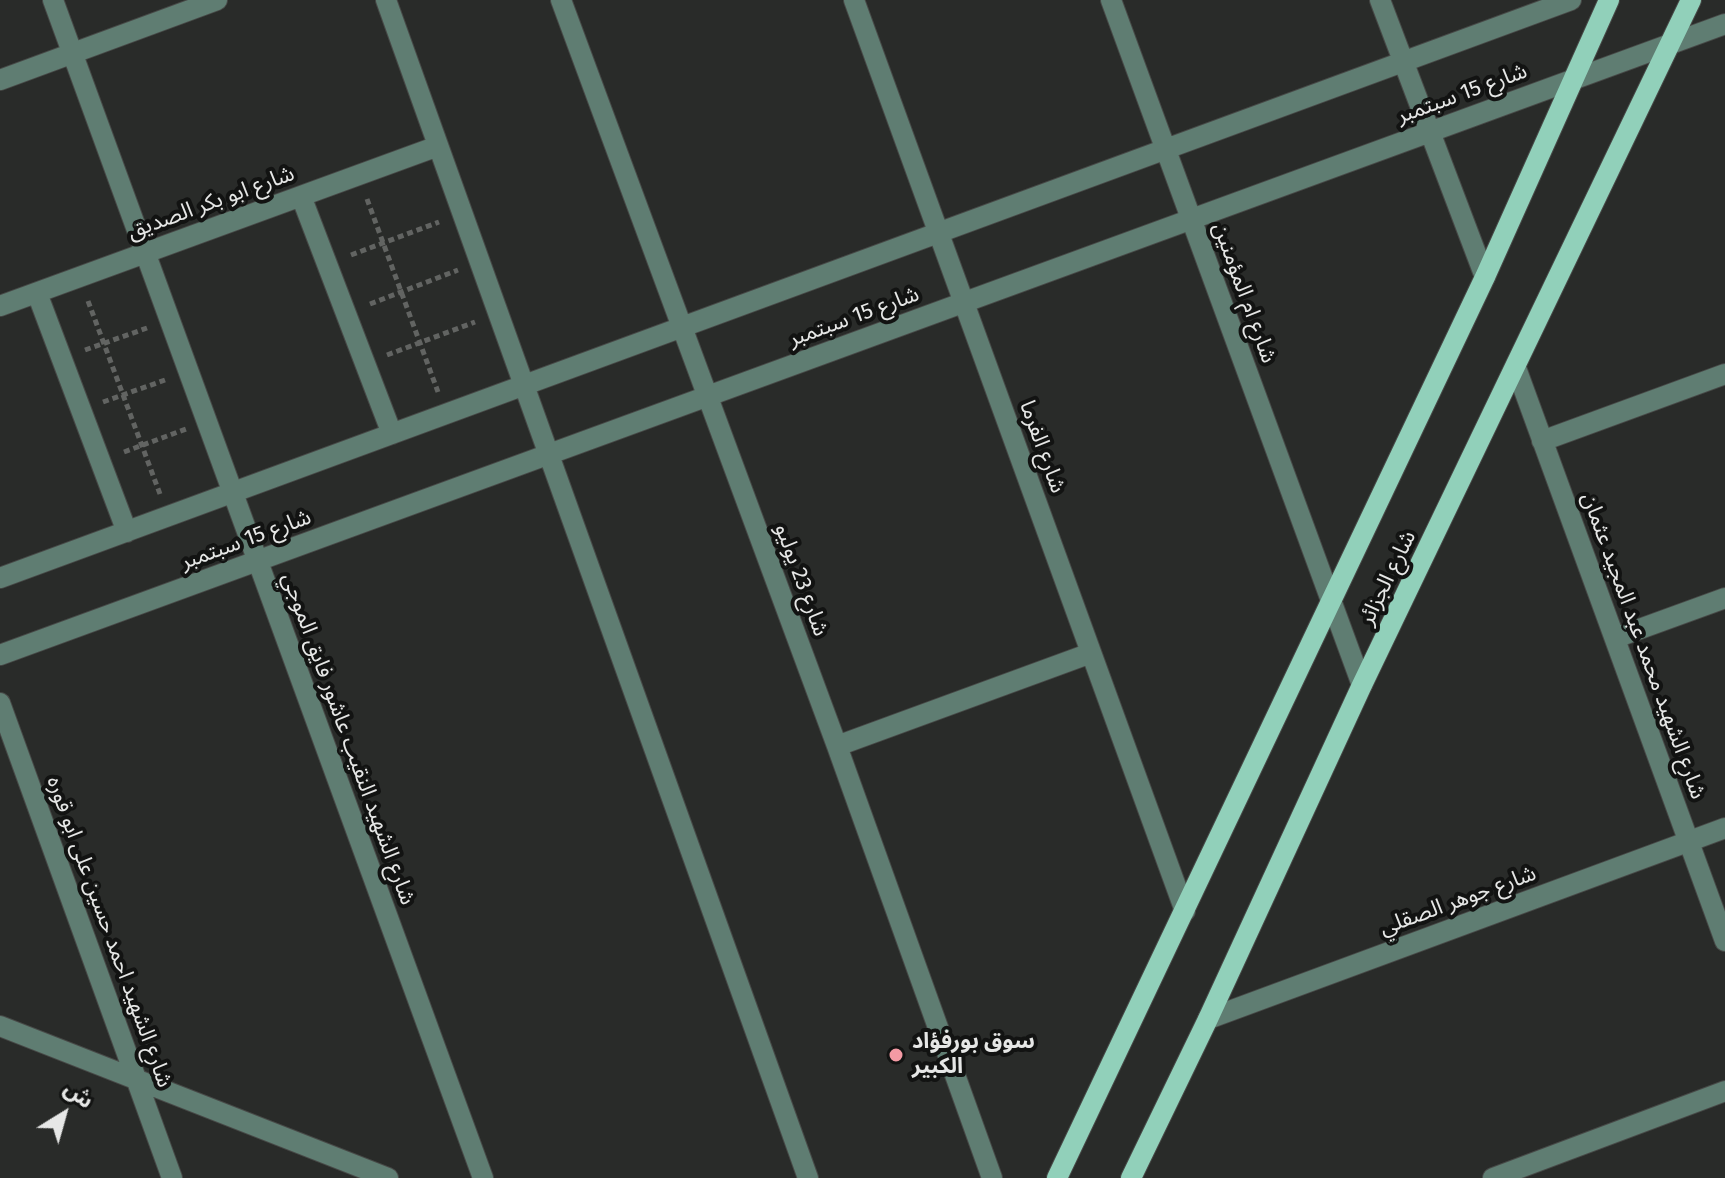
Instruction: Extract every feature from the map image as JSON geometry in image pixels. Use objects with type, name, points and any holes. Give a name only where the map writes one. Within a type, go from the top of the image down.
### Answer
[{"type":"main road","name":"شارع الجزائر","points":[[1057,1178],[1485,277],[1609,0]]},
{"type":"main road","name":"شارع الجزائر","points":[[1131,1178],[1362,685],[1691,0]]},
{"type":"street","name":"شارع الشهيد النقيب عاشور فايق الموجي","points":[[53,0],[483,1178]]},
{"type":"street","points":[[0,80],[217,0]]},
{"type":"street","points":[[386,0],[808,1178]]},
{"type":"street","name":"شارع 23 يوليو","points":[[561,0],[837,746],[992,1178]]},
{"type":"street","name":"شارع الفرما","points":[[854,0],[1185,911]]},
{"type":"street","name":"شارع ام المؤمنين","points":[[1111,0],[1362,685]]},
{"type":"street","points":[[1380,0],[1485,277]]},
{"type":"street","points":[[0,578],[1571,0]]},
{"type":"street","name":"شارع 15 سبتمبر","points":[[0,655],[1725,24]]},
{"type":"street","name":"شارع ابو بكر الصديق","points":[[0,306],[438,146]]},
{"type":"street","points":[[301,196],[392,434]]},
{"type":"street","points":[[37,293],[127,532]]},
{"type":"street","name":"شارع الشهيد محمد عبد المجيد عثمان","points":[[1516,368],[1725,941]]},
{"type":"street","points":[[1542,441],[1725,374]]},
{"type":"street","points":[[1615,638],[1725,598]]},
{"type":"street","points":[[837,746],[1091,653]]},
{"type":"street","name":"شارع الشهيد احمد حسين على ابو قوره","points":[[0,703],[172,1178]]},
{"type":"street","name":"شارع جوهر الصقلي","points":[[1208,1019],[1725,828]]},
{"type":"street","points":[[0,1026],[388,1178]]},
{"type":"street","points":[[1493,1178],[1725,1091]]},
{"type":"path","points":[[358,175],[446,414]]},
{"type":"path","points":[[328,265],[462,213]]},
{"type":"path","points":[[347,313],[480,261]]},
{"type":"path","points":[[79,277],[168,516]]},
{"type":"path","points":[[365,363],[498,312]]},
{"type":"path","points":[[62,358],[170,320]]},
{"type":"path","points":[[81,410],[189,371]]},
{"type":"path","points":[[100,460],[207,421]]},
{"type":"place","name":"سوق بورفؤاد الكبير","points":[[896,1055]]}]
